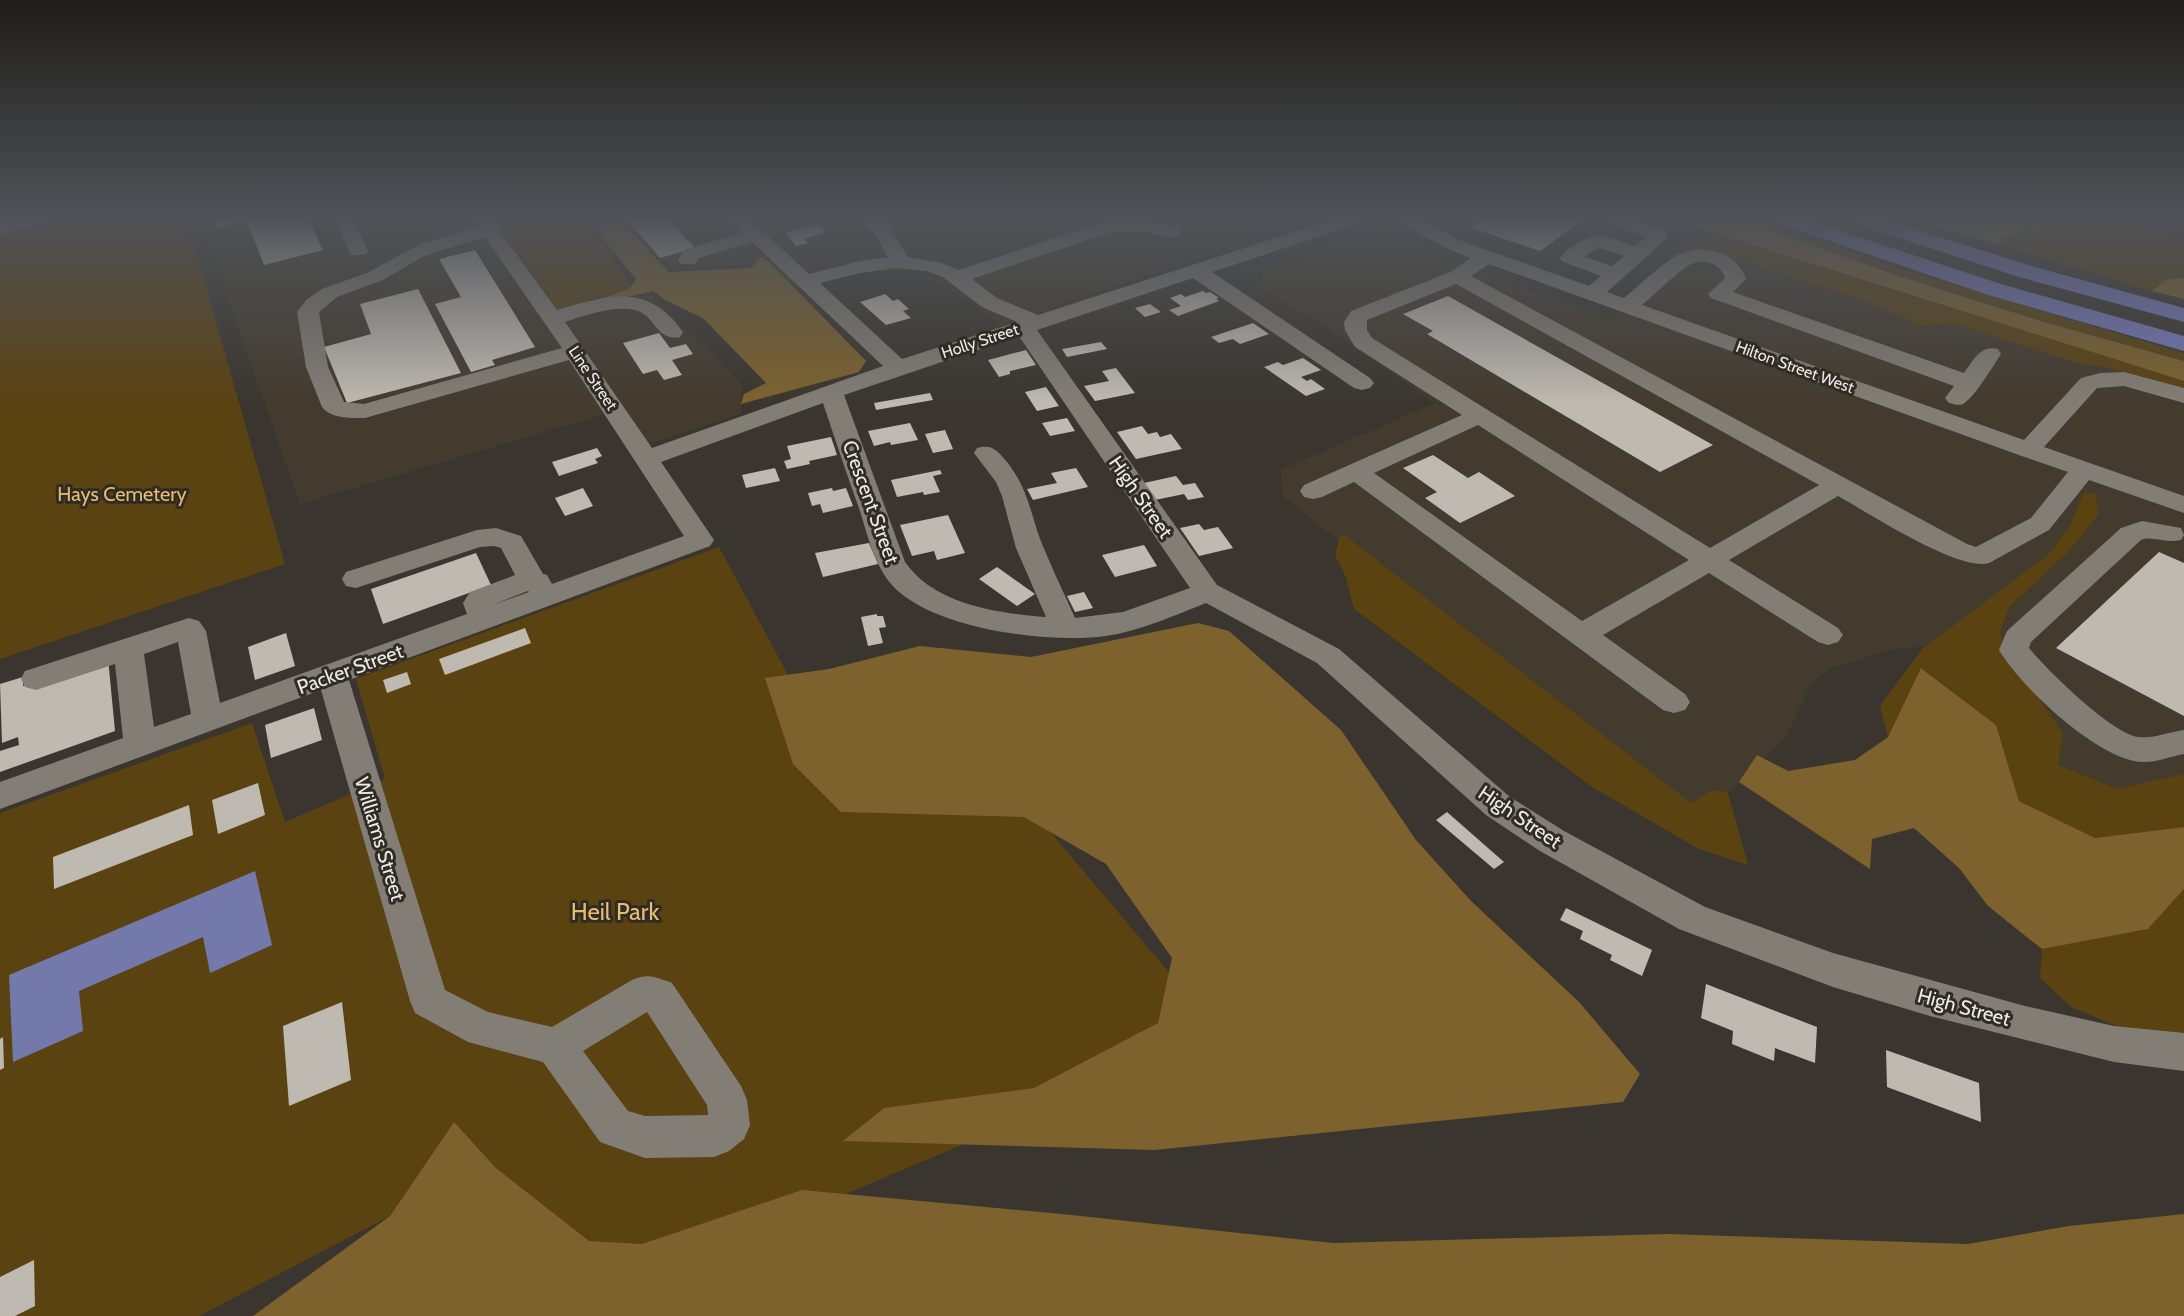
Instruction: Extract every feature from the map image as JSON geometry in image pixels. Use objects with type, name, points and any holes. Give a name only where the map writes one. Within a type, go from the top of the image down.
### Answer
[{"type":"highway","points":[[1971,281],[2184,344]]},
{"type":"highway","points":[[2061,281],[2184,315]]},
{"type":"street","points":[[363,281],[330,293],[311,306],[308,312],[317,367],[334,407],[347,411],[365,411],[575,351]]},
{"type":"street","name":"Line Street","points":[[527,281],[700,540]]},
{"type":"street","points":[[805,281],[898,368]]},
{"type":"street","points":[[963,281],[1004,311],[1031,325]]},
{"type":"street","name":"Holly Street","points":[[647,458],[898,368],[1161,281]]},
{"type":"street","points":[[1212,281],[1362,383]]},
{"type":"street","points":[[1443,281],[1359,316],[1355,322],[1356,330],[1363,342],[1828,635]]},
{"type":"street","points":[[1466,281],[1957,550],[1979,557],[2040,524],[2083,470]]},
{"type":"street","name":"Hilton Street West","points":[[1557,281],[2183,505]]},
{"type":"street","points":[[1592,294],[1606,281]]},
{"type":"street","points":[[1627,307],[1658,281]]},
{"type":"street","points":[[1733,281],[1718,294],[1969,383]]},
{"type":"street","points":[[553,319],[614,304],[637,304],[645,306],[672,332]]},
{"type":"street","name":"High Street","points":[[1031,325],[1207,592],[1328,656],[1498,806],[1552,841],[1692,918],[1833,970],[1930,999],[2114,1044],[2184,1052]]},
{"type":"street","points":[[1941,419],[1990,354]]},
{"type":"street","points":[[2028,450],[2089,383],[2102,378],[2152,386],[2184,396]]},
{"type":"street","name":"Crescent Street","points":[[831,392],[891,563],[901,579],[922,596],[969,614],[1040,627],[1094,627],[1148,615],[1207,592]]},
{"type":"street","points":[[1313,492],[1479,416]]},
{"type":"street","points":[[986,453],[1012,488],[1030,548],[1065,627]]},
{"type":"street","points":[[1357,472],[1674,702]]},
{"type":"street","points":[[1582,634],[1838,485]]},
{"type":"street","points":[[2177,537],[2171,523],[2183,505]]},
{"type":"street","points":[[2177,537],[2142,529],[2131,534],[2017,638],[2014,650],[2026,666],[2089,722],[2116,741],[2133,749],[2153,749],[2184,742]]},
{"type":"street","points":[[356,579],[477,539],[496,537],[511,542],[539,588]]},
{"type":"street","name":"Packer Street","points":[[0,796],[483,620],[539,588],[700,540]]},
{"type":"street","points":[[36,679],[189,628],[208,721]]},
{"type":"street","points":[[128,648],[140,746]]},
{"type":"street","name":"Williams Street","points":[[332,676],[429,1001],[482,1029],[555,1046]]},
{"type":"shaded area","points":[[222,281],[531,281],[557,312],[650,293],[741,384],[741,414],[646,445],[623,409],[300,504]]},
{"type":"shaded area","points":[[634,281],[788,281],[866,361],[859,372],[741,404],[744,394],[766,383],[703,318],[665,300],[653,291],[576,309],[576,307],[629,289]]},
{"type":"shaded area","points":[[786,281],[819,281],[795,287]]},
{"type":"shaded area","points":[[933,281],[1129,281],[1002,325]]},
{"type":"shaded area","points":[[1259,281],[1506,281],[1610,317],[1646,281],[1849,281],[2098,364],[2184,388],[2184,777],[2115,794],[2050,766],[1952,644],[1895,649],[1834,667],[1812,682],[1784,740],[1693,827],[1283,496],[1280,470],[1435,403],[1324,325],[1257,287]]},
{"type":"shaded area","points":[[1869,281],[1915,281],[2044,322],[2184,361],[2184,381]]},
{"type":"shaded area","points":[[2163,281],[2184,281],[2184,299],[2152,291]]},
{"type":"shaded area","points":[[1198,623],[1229,631],[1341,730],[1416,840],[1471,901],[1579,1002],[1640,1074],[1623,1102],[1155,1150],[843,1141],[884,1108],[1034,1088],[1158,1023],[1172,958],[1106,864],[1024,817],[841,812],[793,764],[765,678],[829,669],[920,646],[1031,657]]},
{"type":"shaded area","points":[[1921,668],[1996,725],[2019,801],[2095,838],[2184,827],[2184,889],[2148,929],[2042,949],[1988,906],[1959,868],[1914,828],[1872,839],[1870,869],[1739,782],[1757,755],[1788,771],[1855,760],[1888,737]]},
{"type":"shaded area","points":[[454,1122],[496,1168],[589,1241],[642,1244],[802,1190],[1062,1214],[1333,1243],[1669,1234],[1968,1244],[2069,1226],[2184,1214],[2184,1316],[253,1316],[390,1216]]},
{"type":"green space","name":"Hays Cemetery","points":[[0,281],[204,281],[285,564],[0,659]]},
{"type":"green space","points":[[538,281],[628,281],[630,284],[629,289],[585,302],[560,313]]},
{"type":"green space","points":[[1805,281],[1868,281],[2184,381],[2184,391],[2105,367],[2077,363],[1953,323],[1921,326],[1865,301]]},
{"type":"green space","points":[[1915,281],[1942,281],[2184,353],[2184,361],[2044,322]]},
{"type":"green space","points":[[2121,281],[2163,281],[2152,291]]},
{"type":"green space","points":[[2084,493],[2095,494],[2099,514],[2068,552],[2009,607],[2000,632],[2006,652],[2063,733],[2058,765],[2117,789],[2184,774],[2184,827],[2095,838],[2019,801],[1996,725],[1922,668],[1888,737],[1880,706],[1922,649],[2049,554],[2068,529]]},
{"type":"green space","points":[[1343,534],[1691,803],[1712,790],[1728,793],[1748,865],[1697,848],[1592,787],[1354,609],[1346,577],[1335,555],[1340,536]]},
{"type":"green space","name":"Heil Park","points":[[719,547],[861,810],[1031,809],[1222,1035],[611,1293],[454,1122],[390,1216],[199,1316],[0,1316],[0,813],[252,723],[285,822],[385,779],[356,679]]},
{"type":"green space","points":[[2184,889],[2184,1035],[2121,1028],[2071,1007],[2040,978],[2042,949],[2148,929]]},
{"type":"water","points":[[255,871],[272,945],[210,973],[203,937],[79,991],[83,1031],[13,1062],[9,975]]},
{"type":"building","points":[[452,281],[494,281],[535,347],[492,360],[495,365],[471,372],[435,304],[461,297]]},
{"type":"building","points":[[418,289],[461,373],[347,403],[324,347],[371,334],[360,304]]},
{"type":"building","points":[[1203,291],[1210,292],[1219,298],[1216,299],[1219,301],[1178,316],[1169,310],[1181,306],[1170,298],[1181,294],[1185,297]]},
{"type":"building","points":[[885,294],[893,301],[898,299],[909,309],[903,311],[911,318],[886,325],[860,302]]},
{"type":"building","points":[[1448,296],[1713,445],[1660,472],[1427,334],[1433,331],[1403,314]]},
{"type":"building","points":[[1150,304],[1161,312],[1145,317],[1135,308]]},
{"type":"building","points":[[1253,323],[1269,334],[1240,344],[1233,339],[1219,343],[1211,337]]},
{"type":"building","points":[[659,333],[670,348],[686,344],[693,354],[672,360],[682,375],[664,380],[657,370],[643,374],[623,343]]},
{"type":"building","points":[[1101,342],[1107,349],[1067,357],[1062,349]]},
{"type":"building","points":[[1026,350],[1036,365],[1010,371],[1010,374],[999,377],[988,360]]},
{"type":"building","points":[[1303,358],[1321,370],[1301,377],[1307,381],[1311,379],[1325,389],[1306,396],[1264,367],[1278,362],[1283,365]]},
{"type":"building","points":[[1116,368],[1135,393],[1095,401],[1084,386],[1109,381],[1102,371]]},
{"type":"building","points":[[1046,387],[1059,406],[1037,411],[1025,392]]},
{"type":"building","points":[[930,393],[933,400],[876,410],[874,403]]},
{"type":"building","points":[[1067,418],[1075,431],[1050,436],[1042,423]]},
{"type":"building","points":[[910,423],[918,440],[891,445],[890,442],[874,446],[868,431]]},
{"type":"building","points":[[1142,426],[1148,434],[1157,432],[1160,437],[1171,434],[1182,449],[1136,459],[1117,432]]},
{"type":"building","points":[[945,430],[953,449],[933,453],[925,434]]},
{"type":"building","points":[[831,437],[837,455],[787,469],[784,461],[791,459],[787,446]]},
{"type":"building","points":[[597,448],[602,456],[595,459],[598,463],[559,476],[552,462]]},
{"type":"building","points":[[1433,455],[1468,478],[1479,472],[1515,496],[1460,523],[1425,498],[1437,492],[1403,468]]},
{"type":"building","points":[[775,468],[780,481],[746,488],[742,475]]},
{"type":"building","points":[[1076,468],[1088,487],[1033,500],[1027,489],[1057,483],[1051,473]]},
{"type":"building","points":[[940,470],[942,474],[933,476],[940,492],[924,495],[923,492],[897,497],[891,480]]},
{"type":"building","points":[[1176,476],[1183,485],[1195,483],[1204,497],[1188,500],[1184,494],[1155,500],[1144,483]]},
{"type":"building","points":[[583,488],[593,506],[565,516],[555,498]]},
{"type":"building","points":[[832,488],[833,491],[846,488],[853,506],[823,513],[820,504],[812,506],[808,493]]},
{"type":"building","points":[[948,515],[965,553],[937,560],[934,551],[912,556],[900,525]]},
{"type":"building","points":[[1199,524],[1204,530],[1218,527],[1233,548],[1199,556],[1180,528]]},
{"type":"building","points":[[869,543],[878,564],[823,577],[815,553]]},
{"type":"building","points":[[1144,545],[1157,566],[1115,577],[1102,555]]},
{"type":"building","points":[[2159,552],[2184,563],[2184,716],[2056,648]]},
{"type":"building","points":[[476,553],[491,585],[383,624],[371,589]]},
{"type":"building","points":[[997,567],[1035,594],[1017,606],[979,579]]},
{"type":"building","points":[[1084,592],[1093,608],[1075,612],[1067,596]]},
{"type":"building","points":[[877,614],[877,616],[883,616],[886,627],[879,628],[883,643],[868,646],[861,617]]},
{"type":"building","points":[[525,628],[531,643],[445,675],[439,659]]},
{"type":"building","points":[[286,633],[295,666],[255,680],[248,647]]},
{"type":"building","points":[[108,658],[115,731],[0,772],[0,751],[19,745],[18,737],[2,743],[0,684],[23,677],[23,686]]},
{"type":"building","points":[[407,672],[411,684],[387,693],[383,680]]},
{"type":"building","points":[[314,708],[322,740],[271,758],[265,725]]},
{"type":"building","points":[[258,783],[265,815],[218,834],[212,800]]},
{"type":"building","points":[[189,805],[193,835],[54,889],[53,857]]},
{"type":"building","points":[[1447,812],[1504,862],[1494,869],[1436,820]]},
{"type":"building","points":[[1566,908],[1652,950],[1642,976],[1610,960],[1612,955],[1580,939],[1583,931],[1560,920]]},
{"type":"building","points":[[1706,984],[1817,1027],[1815,1063],[1775,1048],[1774,1061],[1732,1044],[1733,1031],[1701,1018]]},
{"type":"building","points":[[342,1002],[351,1080],[289,1106],[283,1026]]},
{"type":"building","points":[[3,1037],[4,1068],[0,1070],[0,1039]]},
{"type":"building","points":[[1886,1050],[1979,1083],[1981,1122],[1887,1087]]},
{"type":"building","points":[[34,1260],[35,1306],[15,1316],[0,1316],[0,1277]]}]
